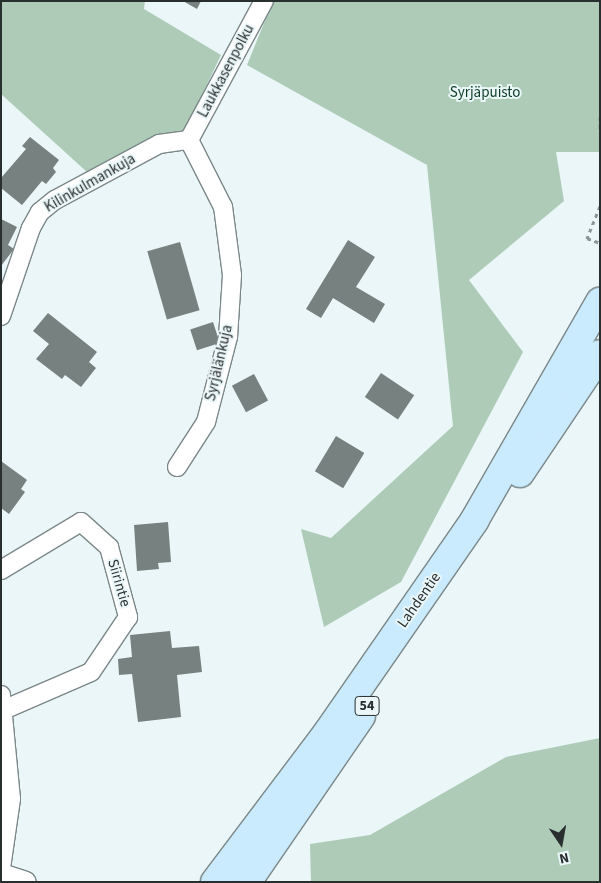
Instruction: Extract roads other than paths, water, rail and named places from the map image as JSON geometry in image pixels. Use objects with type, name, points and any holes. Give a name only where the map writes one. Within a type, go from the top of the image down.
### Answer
[{"type":"main road","name":"Lahdentie","points":[[214,882],[328,732],[474,520],[600,302]]},
{"type":"main road","name":"Lahdentie","points":[[247,882],[340,747],[600,354]]},
{"type":"street","name":"Laukkasenpolku","points":[[188,140],[264,1]]},
{"type":"street","name":"Kilinkulmankuja","points":[[1,316],[31,228],[40,212],[55,200],[159,144],[188,140]]},
{"type":"street","name":"Syrjälänkuja","points":[[177,467],[206,422],[228,337],[232,275],[222,207],[188,140]]},
{"type":"street","name":"Siirintie","points":[[1,570],[80,522],[109,547],[128,616],[91,672],[2,702],[11,799],[1,868]]},
{"type":"street","points":[[1,874],[25,882]]},
{"type":"park label","name":"Syrjäpuisto","points":[[485,93]]}]
